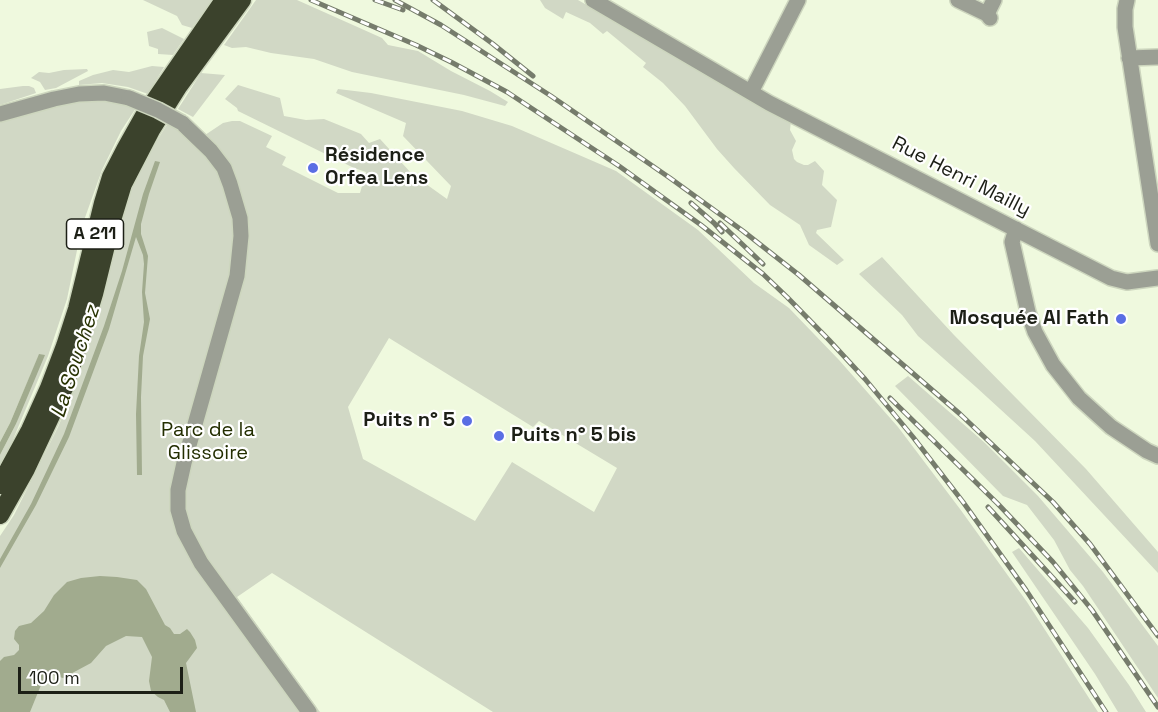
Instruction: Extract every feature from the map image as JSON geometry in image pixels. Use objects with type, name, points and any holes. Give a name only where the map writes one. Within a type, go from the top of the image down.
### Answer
[{"type":"highway","name":"A 211","points":[[0,485],[30,430],[65,346],[77,309],[111,177],[144,116],[224,0]]},
{"type":"highway","name":"A 211","points":[[0,515],[26,469],[64,388],[94,294],[112,217],[123,184],[151,130],[172,96],[242,0]]},
{"type":"street","name":"Rue Henri Mailly","points":[[593,0],[769,103],[1111,278],[1128,282],[1158,278]]},
{"type":"street","points":[[750,92],[798,0]]},
{"type":"street","points":[[958,0],[988,16],[994,0]]},
{"type":"street","points":[[1127,0],[1125,27],[1128,58],[1158,244]]},
{"type":"street","points":[[1128,58],[1158,57]]},
{"type":"street","points":[[0,114],[79,94],[104,93],[129,98],[182,123],[211,151],[224,168],[240,218],[240,254],[237,276],[184,463],[178,490],[178,510],[190,545],[201,563],[309,712]]},
{"type":"street","points":[[1016,229],[1012,242],[1028,312],[1035,332],[1053,365],[1079,398],[1111,427],[1158,456]]},
{"type":"green space","points":[[143,0],[213,0],[192,28],[182,25],[177,16]]},
{"type":"green space","points":[[256,0],[297,0],[382,38],[388,45],[418,51],[508,102],[505,106],[464,95],[352,72],[314,59],[224,45]]},
{"type":"green space","points":[[540,0],[578,0],[791,121],[790,130],[796,141],[792,150],[794,159],[804,165],[815,161],[824,171],[822,185],[837,200],[831,227],[817,230],[816,233],[844,260],[837,265],[809,245],[800,225],[770,205],[734,168],[685,106],[663,83],[643,67],[646,63],[607,31],[603,34],[590,23],[566,12],[563,19],[545,8]]},
{"type":"green space","points":[[162,28],[184,39],[173,55],[158,54],[158,49],[149,46],[147,32]]},
{"type":"green space","points":[[152,66],[164,67],[148,94],[128,87],[102,83],[79,85],[79,81],[93,75],[113,70],[129,72]]},
{"type":"green space","points":[[87,69],[88,71],[56,88],[45,90],[40,82],[31,78],[39,72]]},
{"type":"green space","points":[[201,73],[225,75],[193,117],[178,109]]},
{"type":"green space","name":"Parc de la Glissoire","points":[[238,85],[280,98],[284,116],[306,120],[324,119],[361,134],[369,143],[380,139],[412,174],[447,199],[451,186],[403,136],[406,123],[336,93],[338,89],[371,93],[462,111],[512,126],[616,171],[698,230],[754,283],[789,308],[839,360],[898,427],[960,509],[1027,602],[1098,712],[493,712],[272,573],[237,597],[320,712],[0,712],[0,536],[14,515],[58,427],[80,374],[115,235],[129,193],[144,161],[168,123],[187,136],[207,156],[220,175],[237,179],[232,165],[205,135],[223,123],[240,121],[272,136],[266,147],[286,157],[282,165],[338,193],[360,193],[366,172],[238,111],[225,99]],"holes":[[[389,338],[533,427],[539,421],[617,468],[594,512],[512,462],[475,521],[363,459],[348,407]]]},
{"type":"green space","points":[[23,86],[34,88],[36,93],[0,105],[0,89]]},
{"type":"green space","points":[[113,100],[136,108],[121,131],[102,170],[82,226],[67,299],[48,356],[0,465],[0,455],[16,424],[39,355],[0,442],[0,119],[63,101]]},
{"type":"green space","points":[[882,257],[954,335],[1086,469],[1158,552],[1158,573],[1035,441],[918,336],[902,315],[859,274]]},
{"type":"green space","points":[[908,376],[985,443],[1038,496],[1103,572],[1158,646],[1158,698],[1070,570],[1054,540],[1027,505],[1003,496],[895,386]]},
{"type":"green space","points":[[1019,548],[1088,628],[1146,712],[1118,712],[1095,674],[1012,552]]},
{"type":"shaded area","points":[[155,161],[160,162],[141,224],[141,234],[148,256],[145,293],[150,319],[143,356],[142,475],[137,475],[136,414],[139,356],[144,322],[142,292],[144,264],[136,237],[109,329],[69,437],[36,505],[0,568],[0,559],[31,504],[64,434],[104,326]]},
{"type":"shaded area","points":[[39,354],[45,355],[16,424],[0,455],[0,442]]},
{"type":"shaded area","points":[[100,576],[137,580],[146,589],[165,625],[174,634],[180,634],[187,629],[190,632],[197,648],[186,663],[196,712],[170,712],[164,700],[151,691],[149,681],[152,657],[142,637],[126,636],[106,646],[91,663],[63,678],[50,674],[41,685],[30,712],[0,712],[0,661],[4,657],[14,655],[19,650],[19,645],[14,639],[15,631],[19,626],[31,623],[44,611],[54,595],[67,582]]},
{"type":"railway","points":[[311,0],[416,45],[507,92],[619,166],[701,225],[763,274],[865,379],[913,437],[1026,590],[1106,712]]},
{"type":"railway","points":[[375,0],[403,10]]},
{"type":"railway","points":[[395,0],[441,25],[551,96],[670,178],[799,275],[960,414],[1053,502],[1090,544],[1158,636]]},
{"type":"railway","points":[[433,0],[533,76]]},
{"type":"railway","points":[[691,203],[722,232]]},
{"type":"railway","points":[[720,223],[763,264]]},
{"type":"railway","points":[[890,398],[998,504],[1053,562],[1092,610],[1158,707]]},
{"type":"railway","points":[[988,507],[1075,602]]},
{"type":"place","name":"Résidence Orfea Lens","points":[[313,168]]},
{"type":"place","name":"Mosquée Al Fath","points":[[1121,319]]},
{"type":"place","name":"Puits n° 5","points":[[467,421]]},
{"type":"place","name":"Puits n° 5 bis","points":[[499,436]]},
{"type":"water label","name":"La Souchez","points":[[76,362]]}]
